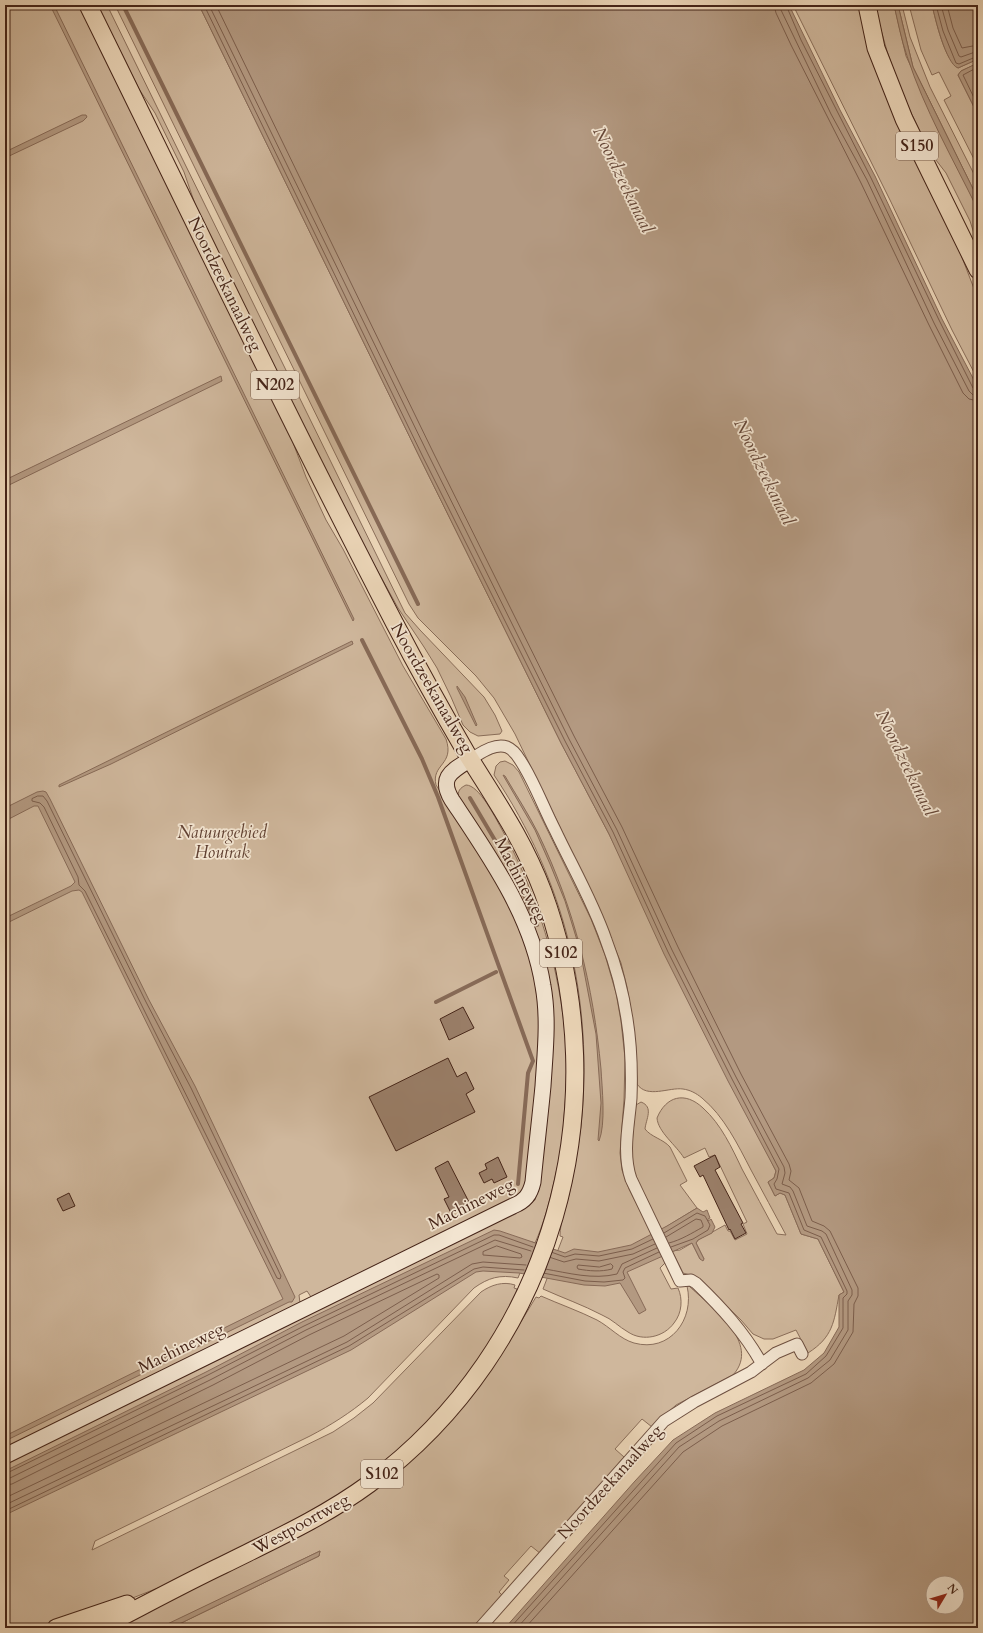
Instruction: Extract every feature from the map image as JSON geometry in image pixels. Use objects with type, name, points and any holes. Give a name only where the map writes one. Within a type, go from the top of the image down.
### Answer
[{"type":"main road","name":"Noordzeekanaalweg","points":[[88,5],[346,532],[410,652],[470,759]]},
{"type":"main road","name":"S150","points":[[867,5],[876,48],[904,119],[978,270]]},
{"type":"main road","name":"Westpoortweg","points":[[100,1628],[314,1520],[366,1486],[397,1462],[440,1421],[478,1374],[503,1336],[526,1293],[550,1232],[560,1200],[567,1166],[575,1098],[574,1044],[562,955],[552,919],[532,865],[510,821],[470,759]]},
{"type":"main road","name":"Westpoortweg","points":[[56,1628],[179,1587]]},
{"type":"street","name":"Noordzeekanaalweg","points":[[470,759],[480,753],[499,746],[508,748],[520,760],[589,901],[606,938],[618,977],[627,1019],[631,1096],[626,1152],[627,1168],[635,1189],[680,1280],[691,1280],[696,1283],[725,1312],[743,1333],[762,1364]]},
{"type":"street","name":"Machineweg","points":[[5,1456],[513,1206],[525,1200],[529,1195],[533,1182],[544,1066],[546,1021],[544,990],[532,944],[515,902],[498,871],[446,788],[448,776],[470,759]]},
{"type":"street","name":"Noordzeekanaalweg","points":[[480,1628],[664,1421],[694,1402],[751,1372],[776,1354],[797,1344],[802,1354]]},
{"type":"green space","name":"Natuurgebied Houtrak","points":[[5,5],[80,5],[292,440],[306,477],[326,520],[343,549],[403,666],[446,739],[448,754],[439,768],[435,778],[436,785],[486,861],[519,924],[538,985],[540,1037],[527,1183],[522,1194],[311,1297],[307,1291],[299,1295],[300,1303],[5,1450]]},
{"type":"green space","points":[[97,5],[107,5],[405,613],[484,697],[495,715],[502,731],[500,734],[478,736],[470,732],[463,725],[437,668],[398,608],[349,519],[197,210],[184,172],[155,113],[139,89]]},
{"type":"green space","points":[[115,5],[199,5],[561,743],[609,834],[776,1171],[774,1178],[768,1182],[775,1196],[780,1193],[785,1195],[801,1234],[818,1239],[844,1292],[839,1295],[834,1321],[827,1335],[823,1341],[808,1353],[796,1330],[773,1339],[764,1339],[753,1334],[741,1320],[697,1277],[683,1273],[672,1251],[680,1250],[692,1243],[700,1259],[704,1259],[696,1243],[698,1240],[725,1225],[735,1240],[747,1234],[743,1224],[747,1222],[715,1155],[709,1157],[705,1148],[684,1158],[658,1123],[657,1118],[665,1105],[677,1098],[689,1099],[696,1103],[715,1121],[730,1145],[777,1234],[786,1235],[736,1141],[724,1122],[710,1105],[702,1098],[688,1090],[677,1089],[652,1092],[646,1091],[637,1084],[634,1029],[627,987],[621,963],[596,902],[515,734],[494,698],[476,676],[418,618],[409,604]]},
{"type":"green space","points":[[793,5],[859,5],[978,299],[978,380],[952,330],[890,200]]},
{"type":"green space","points":[[874,5],[894,5],[906,56],[978,210],[978,246],[970,221],[946,173],[929,151],[901,91],[887,51]]},
{"type":"green space","points":[[898,5],[902,5],[910,37],[930,87],[978,182],[978,199],[913,67]]},
{"type":"green space","points":[[909,5],[932,5],[944,48],[948,56],[958,68],[978,59],[978,63],[961,71],[958,75],[978,115],[978,167],[944,100],[951,96],[939,72],[932,75],[921,50]]},
{"type":"green space","points":[[505,761],[513,765],[519,772],[591,919],[605,955],[616,993],[625,1058],[624,1100],[620,1153],[622,1170],[629,1189],[666,1262],[660,1268],[671,1289],[678,1288],[681,1297],[681,1306],[677,1319],[670,1328],[659,1335],[640,1337],[634,1335],[606,1317],[543,1289],[563,1237],[560,1236],[561,1226],[569,1195],[579,1143],[584,1079],[583,1033],[578,988],[569,943],[556,899],[539,857],[519,815],[494,775],[496,766],[500,762]]},
{"type":"green space","points":[[466,785],[471,786],[476,790],[491,810],[526,879],[553,960],[559,988],[566,1044],[566,1090],[563,1138],[560,1154],[544,1220],[535,1243],[532,1242],[518,1278],[506,1276],[489,1279],[474,1288],[368,1398],[325,1428],[95,1541],[92,1550],[333,1432],[373,1403],[481,1292],[497,1284],[506,1283],[515,1285],[514,1288],[517,1289],[515,1297],[485,1350],[441,1410],[392,1457],[321,1508],[168,1584],[125,1601],[41,1628],[5,1628],[5,1462],[529,1205],[535,1200],[537,1193],[551,994],[459,798],[458,793],[462,787]]},
{"type":"green space","points":[[641,1102],[645,1104],[648,1110],[645,1129],[670,1147],[687,1181],[680,1185],[697,1208],[661,1230],[634,1173],[631,1155],[636,1105]]},
{"type":"green space","points":[[687,1286],[689,1286],[720,1315],[730,1326],[737,1338],[741,1350],[740,1363],[733,1375],[676,1405],[652,1427],[642,1419],[615,1449],[624,1457],[541,1554],[531,1546],[504,1576],[509,1580],[499,1592],[502,1595],[475,1628],[171,1628],[319,1556],[320,1551],[161,1628],[108,1628],[311,1529],[428,1442],[458,1411],[488,1373],[536,1297],[539,1298],[541,1296],[590,1317],[629,1341],[647,1345],[659,1343],[669,1338],[677,1331],[687,1310]]},
{"type":"water","points":[[50,5],[54,5],[354,619],[353,621]]},
{"type":"water","name":"Noordzeekanaal","points":[[199,5],[789,5],[840,110],[875,176],[942,319],[975,382],[978,390],[978,1628],[505,1628],[673,1440],[715,1413],[804,1370],[824,1353],[839,1327],[839,1295],[844,1292],[818,1239],[801,1234],[785,1195],[780,1193],[775,1196],[768,1182],[774,1178],[776,1171],[728,1081],[664,954],[609,834],[561,743]]},
{"type":"water","points":[[894,5],[898,5],[913,67],[978,199],[978,210],[940,134],[914,76],[905,50]]},
{"type":"water","points":[[932,5],[978,5],[978,59],[958,68],[954,65],[945,50]]},
{"type":"water","points":[[978,63],[978,115],[958,75],[961,71]]},
{"type":"water","points":[[82,115],[86,115],[87,117],[83,121],[5,158],[5,152]]},
{"type":"water","points":[[221,376],[222,381],[5,487],[5,480]]},
{"type":"water","points":[[352,641],[353,644],[111,764],[59,787],[59,785]]},
{"type":"water","points":[[457,686],[465,697],[477,725],[476,726],[457,688]]},
{"type":"water","points":[[503,775],[530,818],[551,862],[572,919],[580,948],[598,1038],[603,1096],[603,1116],[599,1141],[601,1103],[596,1034],[580,950],[565,901],[550,864],[535,830]]},
{"type":"water","points":[[37,792],[46,792],[50,799],[149,1000],[195,1086],[295,1297],[292,1302],[289,1302],[5,1441],[5,1436],[283,1299],[82,892],[79,890],[72,891],[5,924],[5,918],[71,886],[75,882],[38,806],[34,806],[5,821],[5,808]]},
{"type":"water","points":[[697,1208],[703,1212],[707,1210],[710,1218],[708,1221],[711,1219],[715,1227],[712,1233],[698,1240],[696,1243],[704,1259],[703,1261],[700,1259],[692,1243],[627,1272],[646,1310],[639,1314],[620,1283],[605,1286],[584,1285],[519,1273],[476,1272],[351,1350],[5,1515],[5,1471],[206,1372],[302,1322],[494,1230],[565,1253],[574,1249],[598,1252],[631,1245]]},
{"type":"water","points":[[320,1551],[319,1556],[171,1628],[159,1628]]},
{"type":"building","points":[[463,1007],[474,1028],[449,1040],[440,1019]]},
{"type":"building","points":[[448,1058],[457,1077],[466,1072],[474,1089],[466,1094],[475,1112],[396,1151],[369,1097]]},
{"type":"building","points":[[715,1155],[720,1167],[715,1170],[743,1223],[741,1224],[746,1233],[735,1239],[730,1229],[729,1230],[703,1175],[700,1177],[694,1166]]},
{"type":"building","points":[[498,1157],[507,1177],[494,1183],[492,1179],[484,1183],[479,1173],[487,1169],[485,1164]]},
{"type":"building","points":[[448,1161],[470,1204],[451,1213],[444,1199],[449,1197],[435,1168]]},
{"type":"building","points":[[69,1193],[75,1206],[63,1211],[57,1199]]},
{"type":"waterway","points":[[123,5],[418,604]]},
{"type":"waterway","points":[[362,640],[422,759],[438,797],[533,1061],[528,1073],[518,1184]]},
{"type":"waterway","points":[[470,798],[521,888],[537,925]]},
{"type":"waterway","points":[[436,1002],[496,972]]}]
